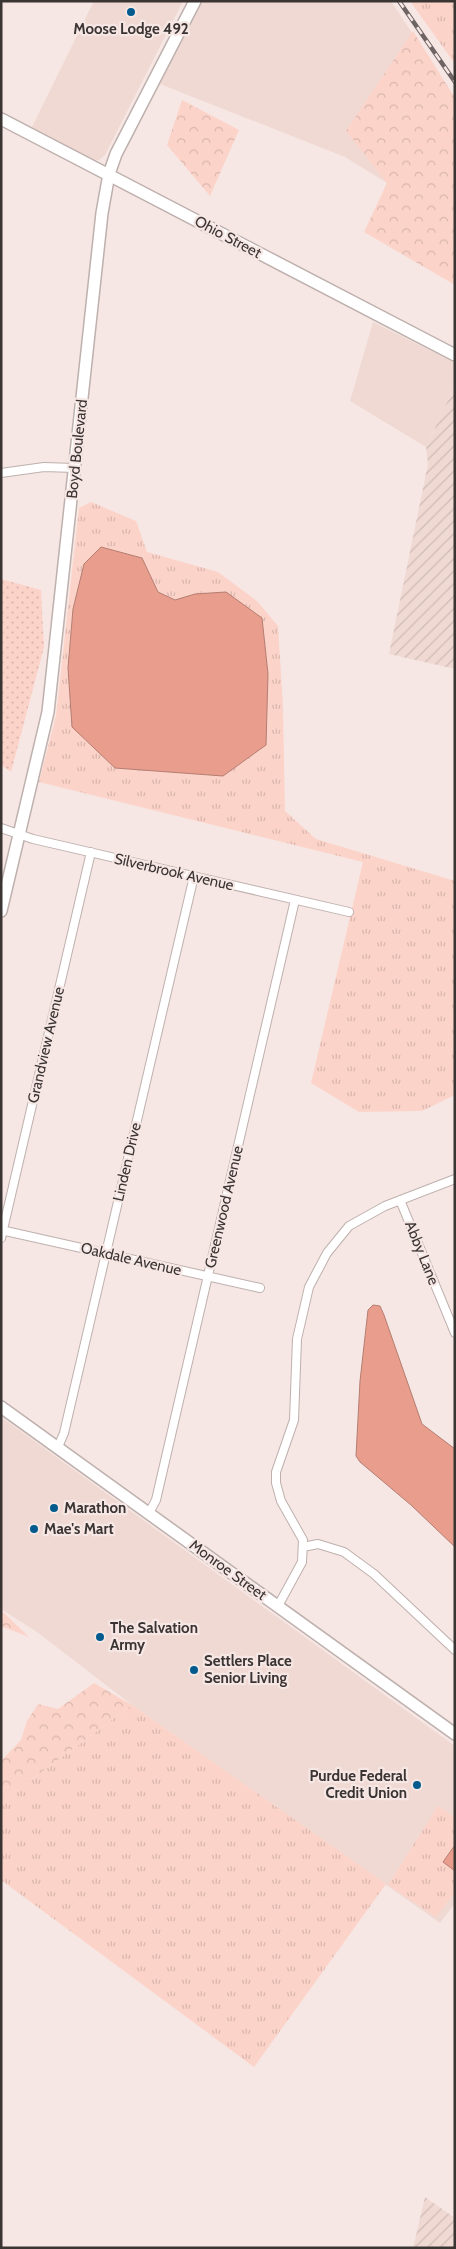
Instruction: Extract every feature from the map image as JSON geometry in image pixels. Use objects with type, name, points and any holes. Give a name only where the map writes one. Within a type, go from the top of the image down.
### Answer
[{"type":"street","name":"Boyd Boulevard","points":[[1,911],[48,712],[102,213],[109,174],[136,113],[194,1]]},
{"type":"street","name":"Ohio Street","points":[[1,118],[455,355]]},
{"type":"street","points":[[1,473],[44,467],[75,468]]},
{"type":"street","name":"Silverbrook Avenue","points":[[1,828],[19,835],[349,912]]},
{"type":"street","name":"Grandview Avenue","points":[[2,1233],[91,852]]},
{"type":"street","name":"Linden Drive","points":[[58,1447],[64,1433],[194,876]]},
{"type":"street","name":"Greenwood Avenue","points":[[149,1513],[156,1500],[295,900]]},
{"type":"street","points":[[278,1606],[302,1562],[303,1540],[298,1527],[278,1494],[276,1472],[294,1420],[297,1339],[309,1287],[319,1265],[341,1233],[366,1215],[455,1179]]},
{"type":"street","name":"Abby Lane","points":[[400,1200],[455,1333]]},
{"type":"street","name":"Oakdale Avenue","points":[[2,1233],[106,1253],[260,1288]]},
{"type":"street","name":"Monroe Street","points":[[1,1407],[455,1734]]},
{"type":"street","points":[[303,1547],[318,1544],[350,1555],[374,1574],[455,1650]]},
{"type":"shaded area","points":[[94,1],[183,1],[105,155],[99,160],[92,161],[32,127]]},
{"type":"shaded area","points":[[203,1],[391,1],[450,91],[387,183],[345,157],[160,84]]},
{"type":"shaded area","points":[[373,322],[455,363],[455,385],[426,447],[350,401]]},
{"type":"shaded area","points":[[455,385],[455,669],[389,654],[428,464],[426,447]]},
{"type":"shaded area","points":[[101,547],[142,558],[158,592],[175,600],[195,594],[226,592],[262,618],[268,674],[266,745],[223,776],[115,768],[72,727],[68,668],[73,609],[84,564]]},
{"type":"shaded area","points":[[373,1305],[380,1306],[384,1315],[422,1424],[455,1449],[455,1547],[411,1505],[360,1462],[356,1456],[360,1381],[368,1310]]},
{"type":"shaded area","points":[[1,1417],[455,1746],[455,1903],[440,1923],[132,1705],[37,1632],[1,1609]]},
{"type":"shaded area","points":[[455,1845],[455,1871],[443,1862]]},
{"type":"shaded area","points":[[425,2197],[455,2218],[455,2248],[413,2248]]},
{"type":"green space","points":[[410,1],[455,1],[455,64]]},
{"type":"green space","points":[[413,31],[455,98],[455,285],[364,232],[387,183],[346,131]]},
{"type":"green space","points":[[182,100],[239,130],[210,196],[167,145]]},
{"type":"green space","points":[[91,502],[136,521],[147,552],[218,572],[257,601],[278,626],[283,706],[285,811],[316,839],[455,881],[455,1095],[422,1111],[359,1112],[311,1083],[363,862],[39,782],[56,716],[79,508]],"holes":[[[142,558],[158,592],[175,600],[195,594],[72,727],[68,668],[73,609],[84,564]]]},
{"type":"green space","points":[[1,579],[41,590],[44,647],[11,772],[1,765]]},
{"type":"green space","points":[[1,1611],[5,1614],[29,1637],[1,1626]]},
{"type":"green space","points":[[94,1683],[132,1705],[1,1802],[1,1761],[21,1740],[27,1721],[38,1704],[58,1709]]},
{"type":"green space","points":[[132,1705],[386,1884],[254,2067],[1,1880],[1,1802]]},
{"type":"green space","points":[[438,1806],[455,1818],[455,1892],[436,1917],[388,1885]]},
{"type":"railway","points":[[399,1],[455,82]]},
{"type":"place","name":"Moose Lodge 492","points":[[131,12]]},
{"type":"place","name":"Marathon","points":[[54,1508]]},
{"type":"place","name":"Mae's Mart","points":[[34,1529]]},
{"type":"place","name":"The Salvation Army","points":[[100,1637]]},
{"type":"place","name":"Settlers Place Senior Living","points":[[194,1670]]},
{"type":"place","name":"Purdue Federal Credit Union","points":[[417,1785]]}]
